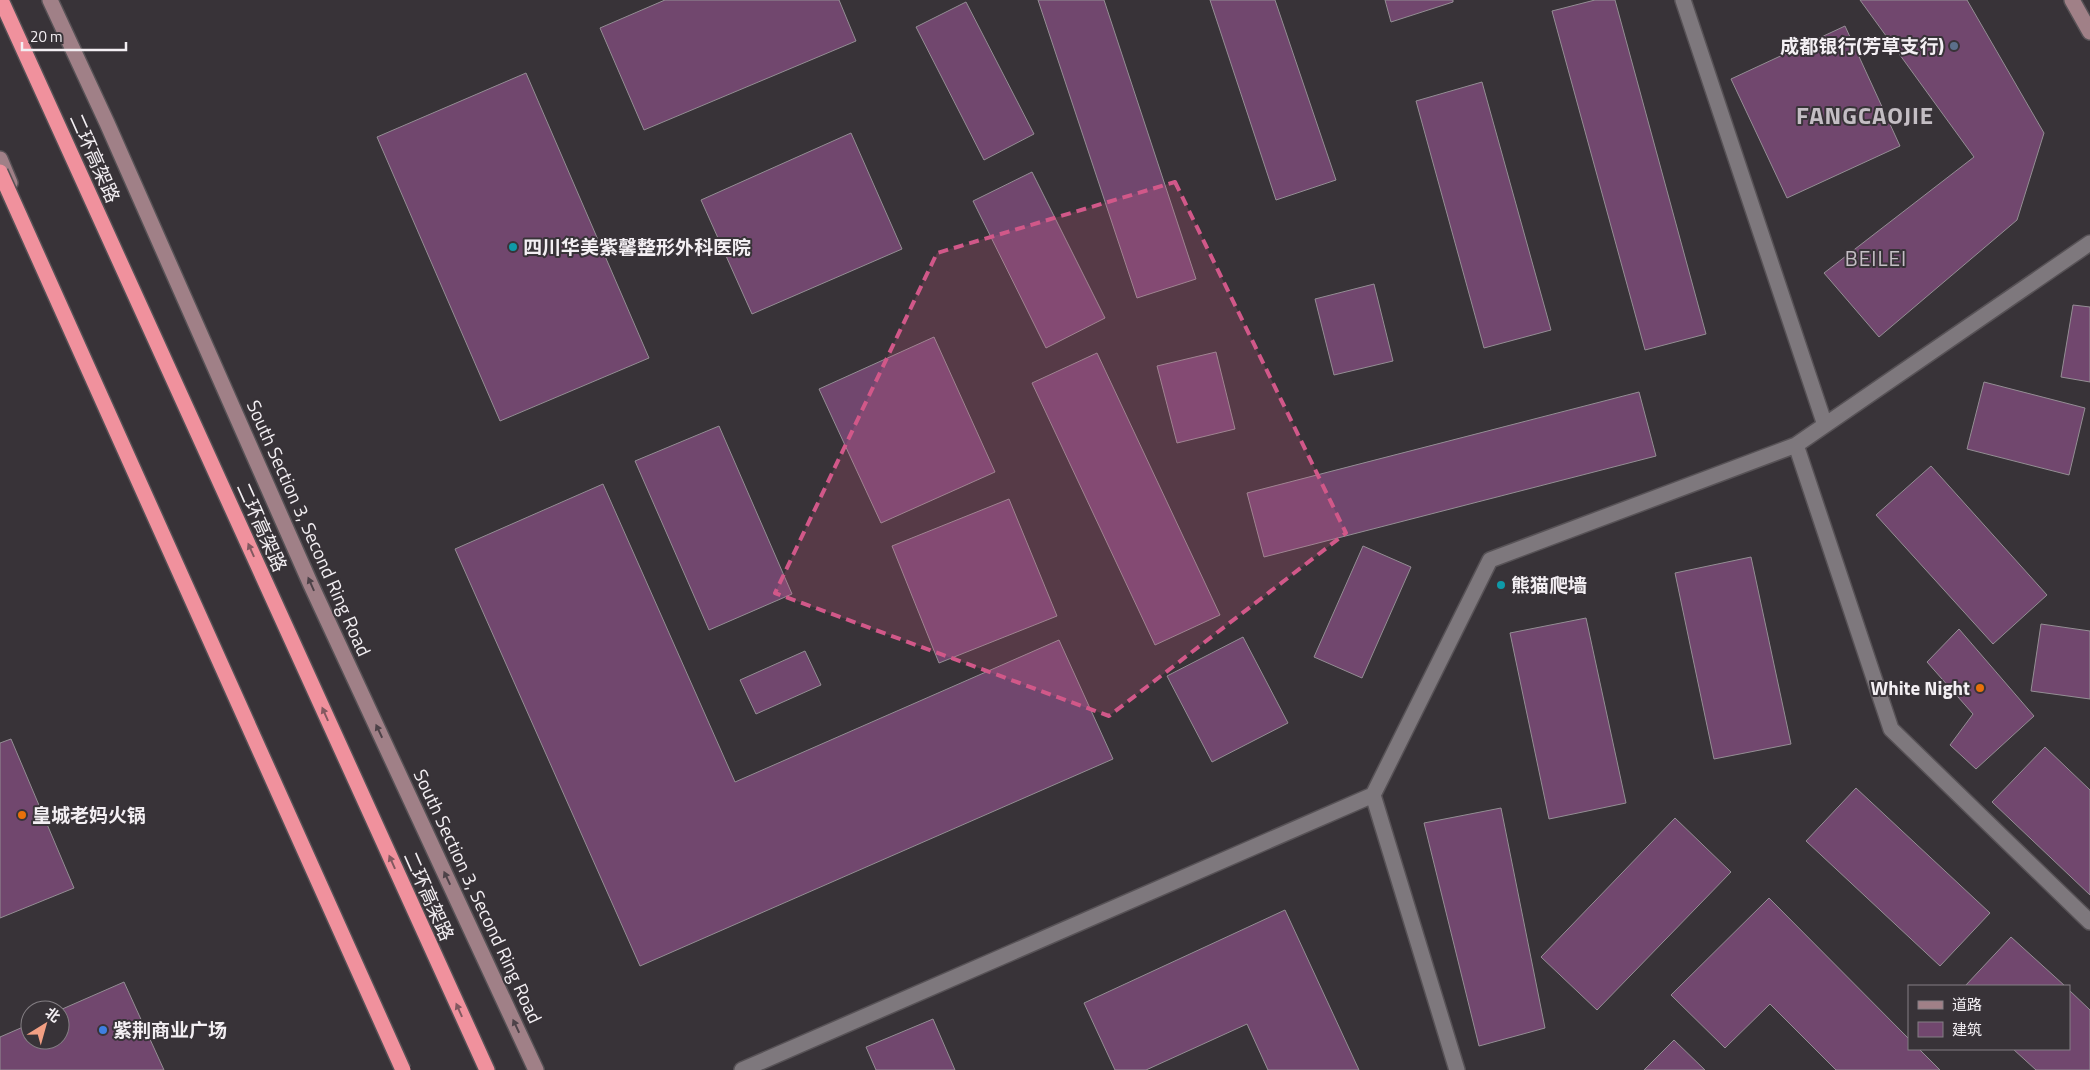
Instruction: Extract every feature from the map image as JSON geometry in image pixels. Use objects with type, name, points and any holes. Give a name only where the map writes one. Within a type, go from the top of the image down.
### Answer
[{"type":"highway","name":"二环高架路","points":[[1,0],[487,1070]]},
{"type":"highway","points":[[0,172],[403,1070]]},
{"type":"main road","name":"South Section 3, Second Ring Road","points":[[50,0],[107,123],[311,585],[536,1070]]},
{"type":"main road","points":[[2072,0],[2090,32]]},
{"type":"main road","points":[[0,159],[397,1070]]},
{"type":"street","points":[[1683,0],[1825,425]]},
{"type":"street","points":[[742,1070],[1373,795],[1490,560],[1796,445],[2090,243]]},
{"type":"street","points":[[1796,445],[1891,728],[2090,922]]},
{"type":"street","points":[[1373,795],[1458,1070]]},
{"type":"highlighted area","points":[[1175,182],[1346,533],[1109,716],[775,593],[937,253]]},
{"type":"building","points":[[665,0],[839,0],[856,41],[644,130],[600,28]]},
{"type":"building","points":[[1038,0],[1104,0],[1196,279],[1137,298]]},
{"type":"building","points":[[1210,0],[1275,0],[1336,180],[1276,200]]},
{"type":"building","points":[[1385,0],[1453,0],[1453,2],[1391,22]]},
{"type":"building","points":[[1595,0],[1615,0],[1706,334],[1645,350],[1552,11]]},
{"type":"building","points":[[1860,0],[1967,0],[2044,133],[2017,220],[1879,337],[1824,273],[1974,157]]},
{"type":"building","points":[[966,2],[1034,134],[984,160],[916,27]]},
{"type":"building","points":[[1845,26],[1900,146],[1787,198],[1731,79]]},
{"type":"building","name":"四川华美紫馨整形外科医院","points":[[526,73],[649,358],[500,421],[377,137]]},
{"type":"building","points":[[1482,82],[1551,330],[1484,348],[1416,101]]},
{"type":"building","points":[[851,133],[902,249],[752,314],[701,200]]},
{"type":"building","points":[[1032,172],[1105,318],[1046,348],[973,201]]},
{"type":"building","points":[[1374,284],[1393,361],[1334,375],[1315,299]]},
{"type":"building","points":[[2073,305],[2090,307],[2090,382],[2061,377]]},
{"type":"building","points":[[934,337],[995,472],[881,523],[819,389]]},
{"type":"building","points":[[1216,352],[1235,429],[1177,443],[1157,366]]},
{"type":"building","points":[[1097,353],[1220,615],[1155,645],[1032,383]]},
{"type":"building","points":[[1984,382],[2085,408],[2069,475],[1967,449]]},
{"type":"building","points":[[1639,392],[1656,456],[1264,557],[1247,493]]},
{"type":"building","points":[[719,426],[792,594],[709,630],[635,461]]},
{"type":"building","points":[[1931,466],[2047,595],[1993,644],[1876,515]]},
{"type":"building","points":[[603,484],[735,782],[1059,640],[1113,759],[640,966],[455,549]]},
{"type":"building","points":[[1009,499],[1057,616],[939,663],[892,546]]},
{"type":"building","points":[[1363,546],[1411,567],[1362,678],[1314,657]]},
{"type":"building","points":[[1751,557],[1791,744],[1714,759],[1675,573]]},
{"type":"building","points":[[1586,618],[1626,803],[1549,819],[1510,633]]},
{"type":"building","points":[[2041,624],[2090,631],[2090,699],[2031,691]]},
{"type":"building","name":"White Night","points":[[1959,629],[2034,716],[1976,769],[1950,745],[1973,714],[1927,662]]},
{"type":"building","points":[[1243,637],[1288,723],[1212,762],[1167,676]]},
{"type":"building","points":[[805,651],[821,685],[756,714],[740,680]]},
{"type":"building","name":"皇城老妈火锅","points":[[11,739],[74,888],[0,918],[0,743]]},
{"type":"building","points":[[2045,747],[2090,790],[2090,895],[1992,802]]},
{"type":"building","points":[[1856,788],[1990,913],[1940,966],[1806,841]]},
{"type":"building","points":[[1501,808],[1545,1028],[1479,1046],[1424,823]]},
{"type":"building","points":[[1675,818],[1731,872],[1597,1010],[1541,957]]},
{"type":"building","points":[[1769,898],[1908,1038],[1908,1050],[1920,1050],[1940,1070],[1836,1070],[1770,1004],[1725,1048],[1671,995]]},
{"type":"building","points":[[1285,910],[1359,1070],[1268,1070],[1247,1024],[1146,1070],[1115,1070],[1084,1003]]},
{"type":"building","points":[[2011,937],[2064,985],[1966,985]]},
{"type":"building","name":"紫荆商业广场","points":[[124,982],[164,1070],[0,1070],[0,1037],[20,1028],[20,1050],[70,1050],[70,1006]]},
{"type":"building","points":[[2070,991],[2090,1010],[2090,1070],[2036,1070],[2014,1050],[2070,1050]]},
{"type":"building","points":[[933,1019],[955,1070],[876,1070],[866,1047]]},
{"type":"building","points":[[1674,1040],[1705,1070],[1644,1070]]},
{"type":"place","name":"成都银行(芳草支行)","points":[[1954,46]]},
{"type":"place","name":"四川华美紫馨整形外科医院","points":[[513,247]]},
{"type":"place","name":"熊猫爬墙","points":[[1501,585]]},
{"type":"place","name":"White Night","points":[[1980,688]]},
{"type":"place","name":"皇城老妈火锅","points":[[22,815]]},
{"type":"place","name":"紫荆商业广场","points":[[103,1030]]},
{"type":"district","name":"FANGCAOJIE","points":[[1865,116]]},
{"type":"district","name":"BEILEI","points":[[1876,259]]}]
